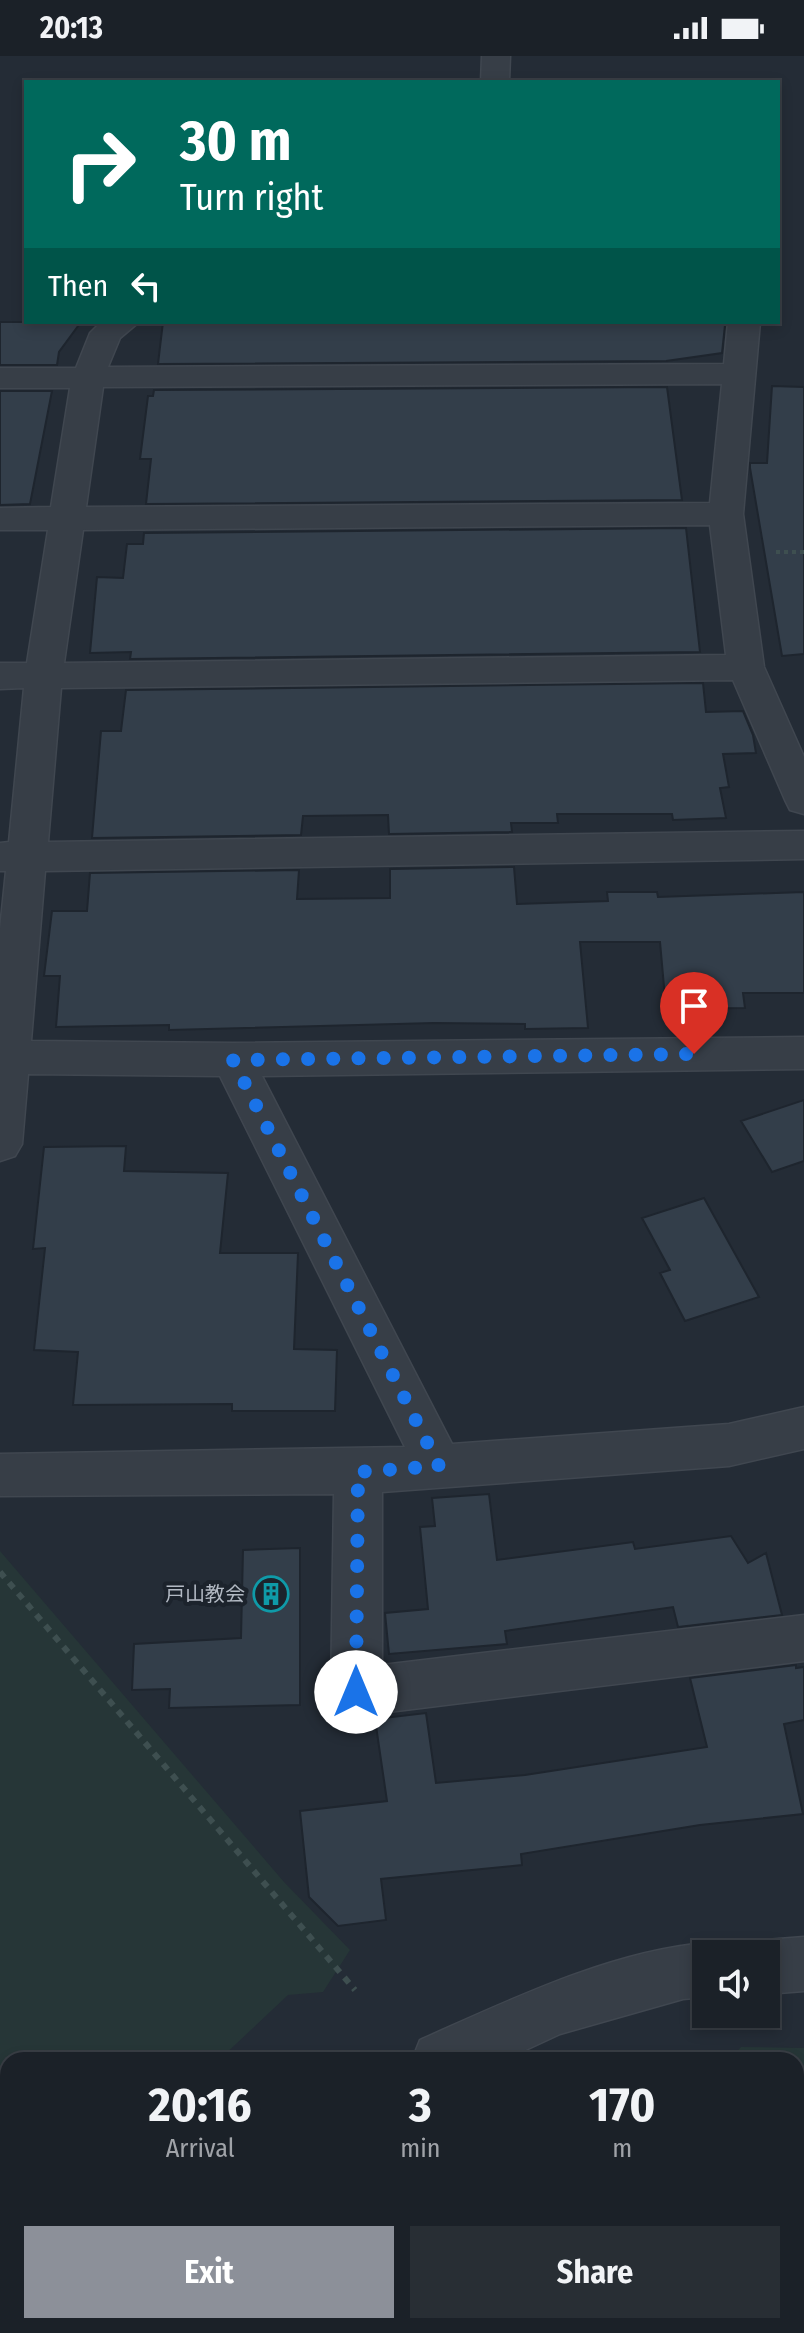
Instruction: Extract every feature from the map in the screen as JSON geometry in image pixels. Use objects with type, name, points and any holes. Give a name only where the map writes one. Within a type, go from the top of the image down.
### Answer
[{"type":"street","points":[[495,80],[496,56]]},
{"type":"street","points":[[0,1144],[14,857],[88,377],[106,333],[120,324]]},
{"type":"street","points":[[744,324],[726,514],[746,667],[804,800]]},
{"type":"street","points":[[0,378],[739,374]]},
{"type":"street","points":[[0,519],[726,514]]},
{"type":"street","points":[[0,676],[746,667]]},
{"type":"street","points":[[14,857],[804,845]]},
{"type":"street","points":[[4,1057],[233,1060],[804,1053]]},
{"type":"street","points":[[233,1060],[439,1466]]},
{"type":"street","points":[[0,1475],[358,1472],[729,1445],[804,1428]]},
{"type":"street","points":[[358,1472],[356,1692],[804,1638]]},
{"type":"street","points":[[780,1966],[804,1964]]},
{"type":"street","points":[[458,2052],[556,2008],[692,1971]]},
{"type":"path","points":[[0,1572],[355,1990]]},
{"type":"shaded area","points":[[0,1551],[284,1882],[350,1950],[323,1992],[288,1995],[227,2052],[0,2052]]},
{"type":"shaded area","points":[[741,2047],[804,2048],[804,2052],[736,2052]]},
{"type":"building","points":[[0,322],[80,324],[59,352],[57,365],[0,365]]},
{"type":"building","points":[[163,324],[725,325],[722,353],[666,361],[158,364]]},
{"type":"building","points":[[772,386],[804,387],[804,654],[782,656],[750,468],[750,463],[767,463]]},
{"type":"building","points":[[667,387],[682,500],[146,504],[151,459],[140,459],[148,396],[153,396],[154,390]]},
{"type":"building","points":[[0,391],[52,391],[30,504],[0,505]]},
{"type":"building","points":[[686,528],[700,652],[130,659],[131,652],[90,653],[97,577],[123,578],[127,544],[143,544],[144,533]]},
{"type":"building","points":[[703,683],[706,712],[743,711],[753,735],[756,753],[723,754],[729,787],[720,788],[726,818],[673,820],[672,814],[557,814],[558,823],[511,823],[512,832],[389,834],[388,815],[303,816],[301,835],[92,838],[101,731],[121,731],[126,690]]},
{"type":"building","points":[[514,867],[517,904],[608,901],[607,892],[657,892],[658,897],[804,892],[804,993],[743,993],[745,1008],[666,1009],[660,942],[580,942],[588,1028],[525,1029],[525,1024],[434,1023],[169,1030],[169,1025],[56,1027],[60,976],[44,976],[52,911],[87,911],[90,873],[299,870],[297,899],[390,898],[390,869]]},
{"type":"building","points":[[804,1100],[804,1161],[772,1172],[741,1121]]},
{"type":"building","points":[[126,1146],[124,1171],[228,1173],[220,1253],[298,1253],[294,1349],[337,1350],[335,1411],[232,1411],[232,1404],[73,1405],[78,1352],[34,1350],[45,1248],[33,1249],[44,1147]]},
{"type":"building","points":[[704,1198],[759,1297],[685,1321],[660,1273],[670,1270],[642,1218]]},
{"type":"building","points":[[489,1494],[497,1560],[633,1542],[635,1549],[731,1536],[748,1563],[766,1553],[782,1615],[678,1627],[673,1607],[505,1631],[507,1644],[389,1654],[385,1613],[428,1609],[420,1527],[435,1526],[432,1498]]},
{"type":"building","name":"戸山教会","points":[[300,1548],[300,1705],[169,1708],[170,1689],[132,1690],[134,1644],[241,1638],[243,1550]]},
{"type":"building","points":[[796,1665],[796,1668],[804,1667],[804,1720],[784,1724],[803,1814],[700,1825],[521,1854],[522,1865],[381,1879],[386,1920],[338,1926],[309,1897],[300,1811],[387,1801],[375,1719],[426,1713],[436,1783],[525,1775],[707,1747],[690,1678]]},
{"type":"place","name":"戸山教会","points":[[271,1594]]},
{"type":"route","points":[[356,1692],[358,1472],[439,1466],[233,1060],[694,1054]]}]
